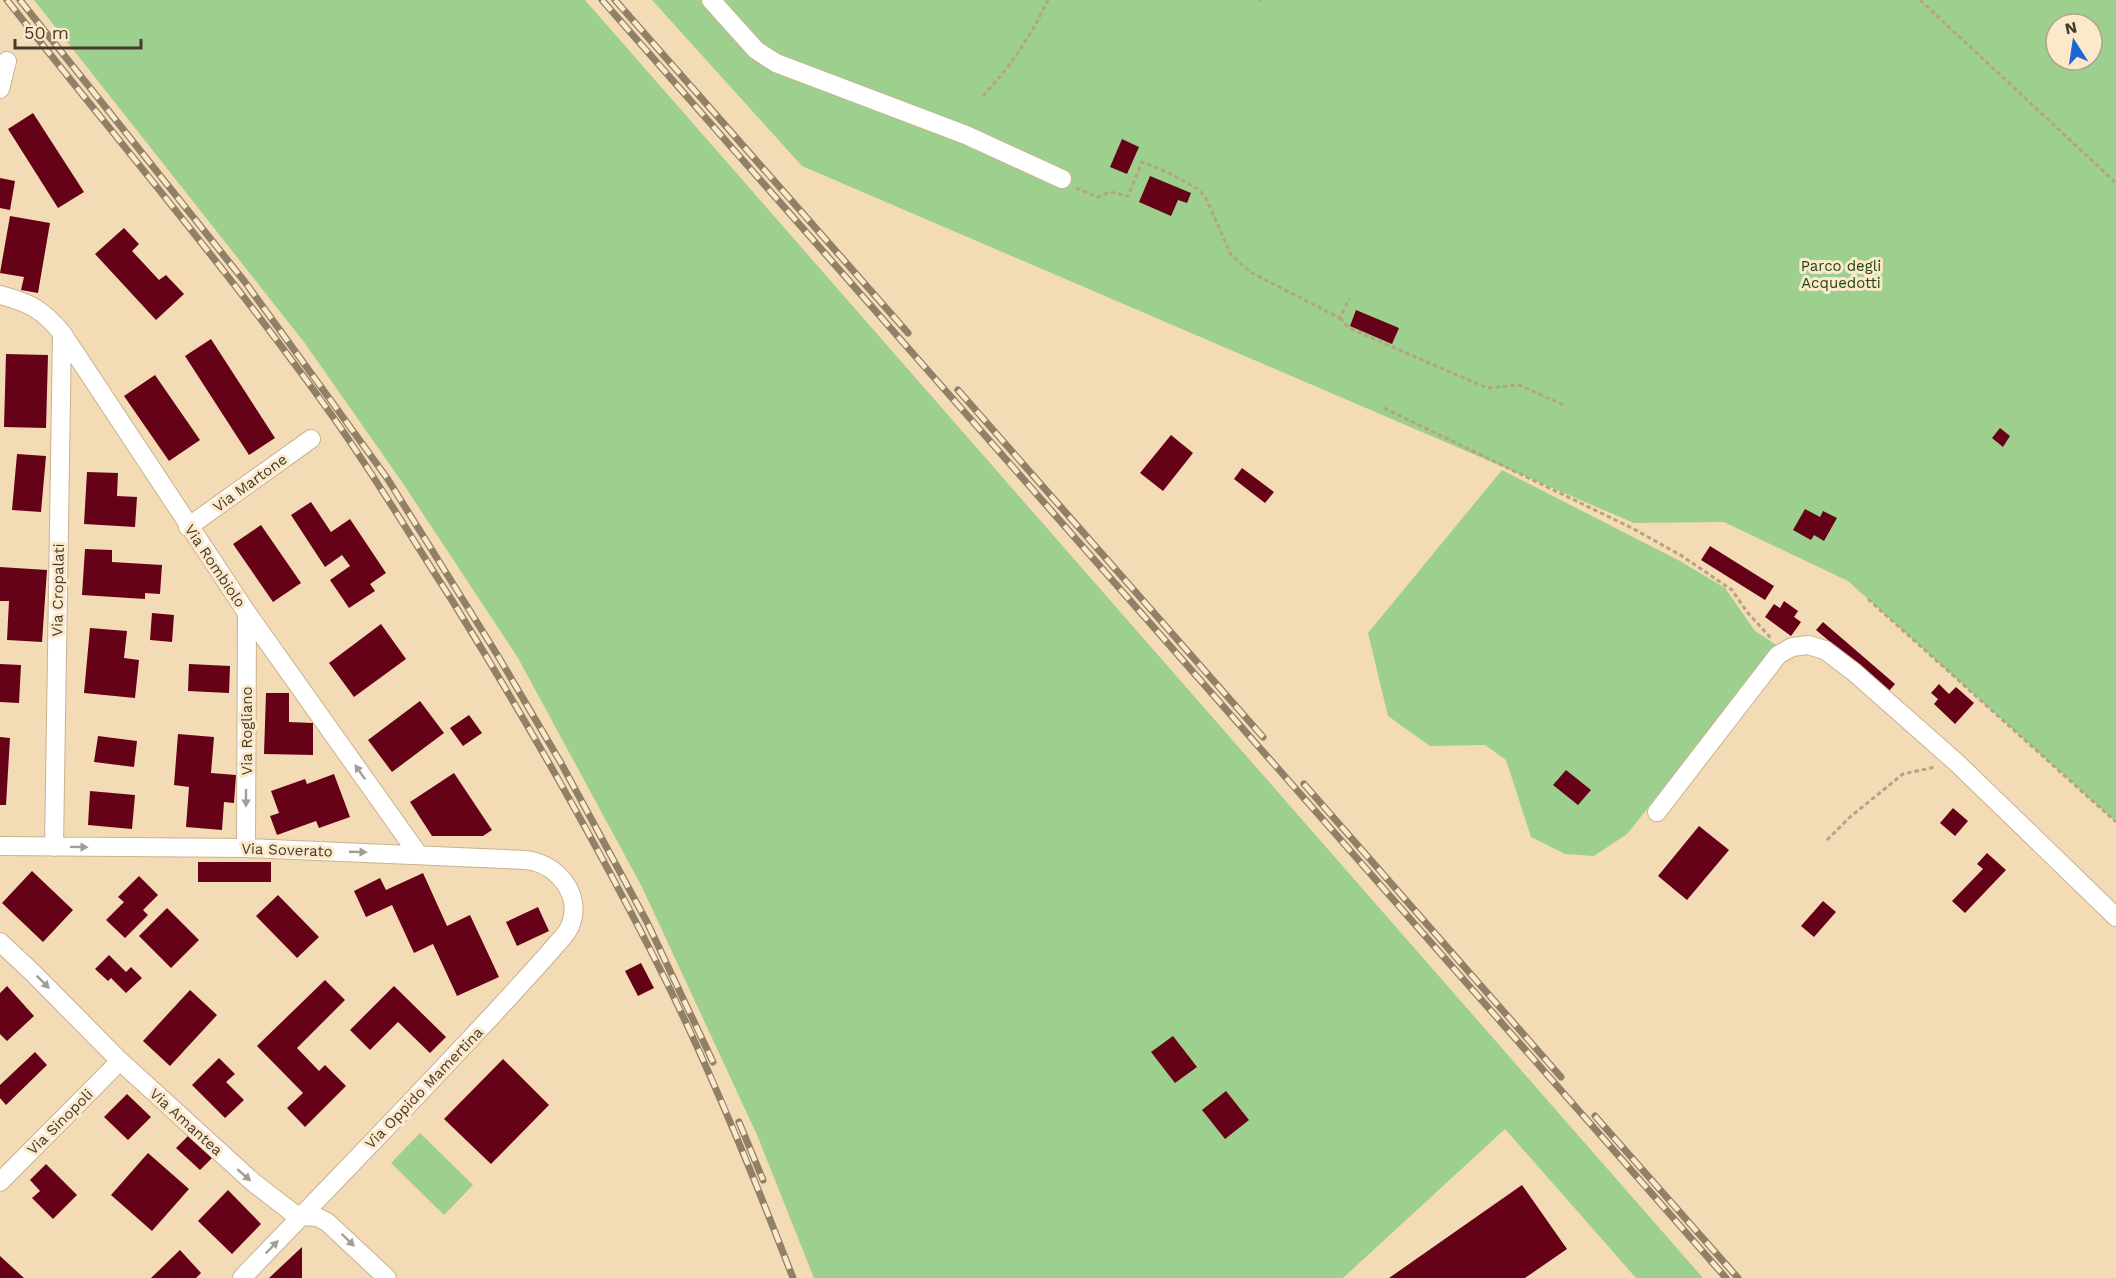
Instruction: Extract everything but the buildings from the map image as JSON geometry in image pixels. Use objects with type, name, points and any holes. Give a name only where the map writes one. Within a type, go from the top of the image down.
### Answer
[{"type":"street","points":[[711,0],[756,50],[776,63],[966,135],[1062,179]]},
{"type":"street","points":[[0,89],[7,62]]},
{"type":"street","name":"Via Rombiolo","points":[[0,295],[33,305],[50,318],[62,333],[247,614],[418,854]]},
{"type":"street","name":"Via Cropalati","points":[[54,847],[62,333]]},
{"type":"street","name":"Via Martone","points":[[188,527],[311,439]]},
{"type":"street","name":"Via Rogliano","points":[[246,848],[247,614]]},
{"type":"street","points":[[1657,812],[1778,655],[1792,647],[1808,645],[1825,650],[1854,672],[1957,763],[2116,917]]},
{"type":"street","name":"Via Soverato","points":[[0,846],[246,848],[533,861],[554,871],[565,883]]},
{"type":"street","name":"Via Oppido Mamertina","points":[[242,1278],[481,1028],[566,933],[574,909],[565,883]]},
{"type":"street","name":"Via Amantea","points":[[0,942],[120,1062],[254,1183],[288,1211],[301,1216],[317,1217],[327,1222],[387,1278]]},
{"type":"street","name":"Via Sinopoli","points":[[0,1182],[120,1062]]},
{"type":"path","points":[[983,96],[1000,78],[1027,41],[1048,0]]},
{"type":"path","points":[[1920,0],[2116,183]]},
{"type":"path","points":[[1062,179],[1081,192],[1098,197],[1110,192],[1128,196],[1142,162],[1167,172],[1198,189],[1207,200],[1231,255],[1252,273],[1340,318],[1349,328],[1487,388],[1519,386],[1566,406]]},
{"type":"path","points":[[1340,318],[1348,299]]},
{"type":"path","points":[[1384,408],[1632,528],[1682,556],[1732,590],[1747,612],[1770,637],[1792,647]]},
{"type":"path","points":[[1868,599],[2116,822]]},
{"type":"path","points":[[1827,840],[1850,817],[1903,774],[1957,763]]},
{"type":"green space","points":[[34,0],[585,0],[1703,1278],[1636,1278],[1505,1129],[1343,1278],[814,1278],[757,1135],[642,887],[518,658],[402,482],[304,342]]},
{"type":"green space","name":"Parco degli Acquedotti","points":[[652,0],[2116,0],[2116,822],[1848,581],[1724,522],[1634,523],[802,166]]},
{"type":"green space","points":[[1502,470],[1680,561],[1725,588],[1755,631],[1778,646],[1627,834],[1594,856],[1565,854],[1531,837],[1506,760],[1485,745],[1430,746],[1388,716],[1368,633]]},
{"type":"green space","points":[[420,1133],[473,1185],[444,1215],[391,1163]]},
{"type":"railway","points":[[7,0],[217,262],[298,369],[353,446],[453,602],[563,788],[665,979],[700,1052],[793,1278]]},
{"type":"railway","points":[[20,0],[245,282],[387,478],[498,656],[561,763],[647,922],[713,1062]]},
{"type":"railway","points":[[602,0],[1726,1278]]},
{"type":"railway","points":[[615,0],[908,333]]},
{"type":"railway","points":[[958,390],[1263,737]]},
{"type":"railway","points":[[1304,784],[1561,1077]]},
{"type":"railway","points":[[1595,1116],[1738,1278]]},
{"type":"railway","points":[[739,1122],[763,1180]]}]
